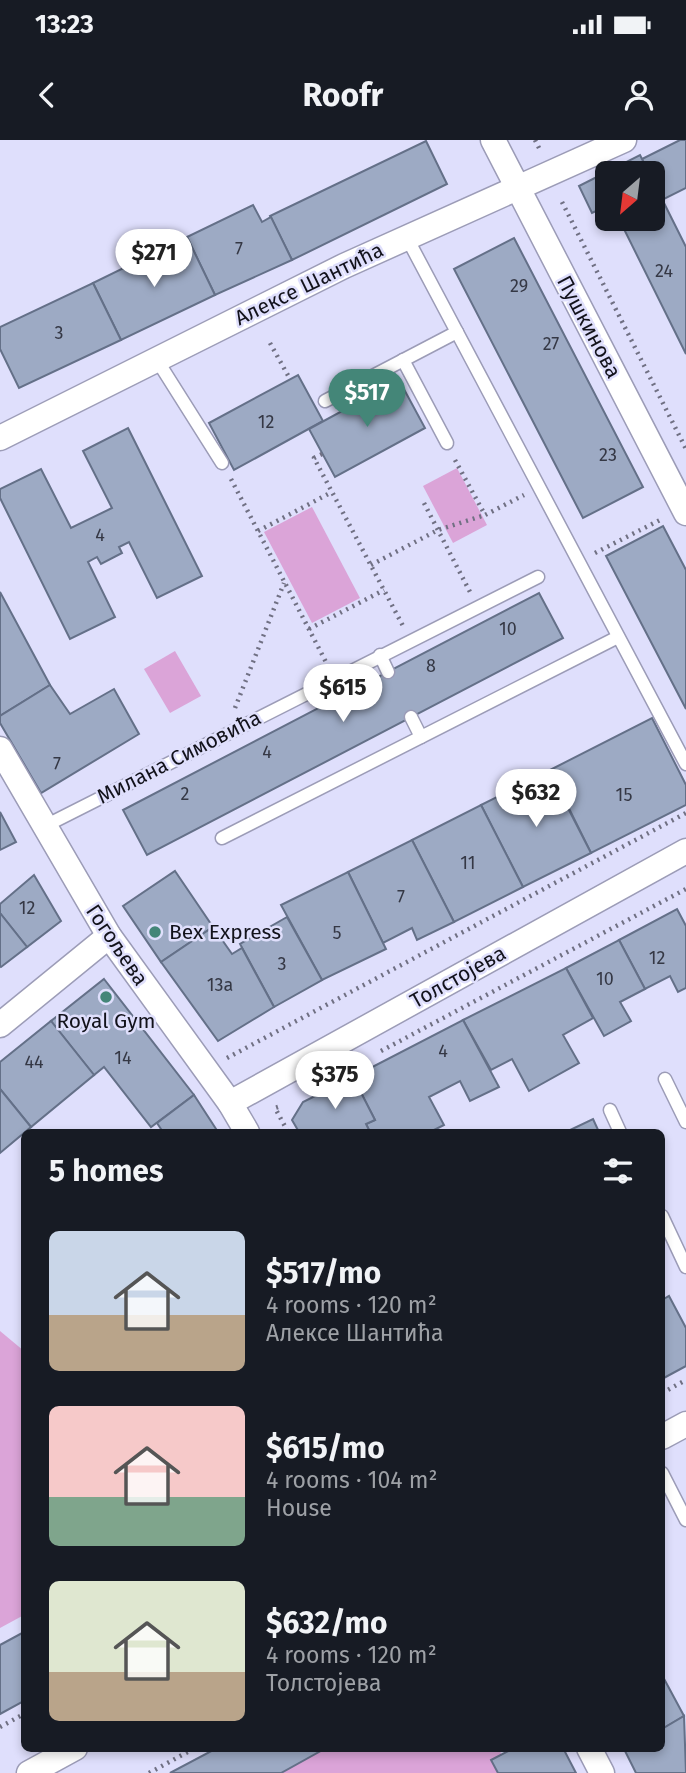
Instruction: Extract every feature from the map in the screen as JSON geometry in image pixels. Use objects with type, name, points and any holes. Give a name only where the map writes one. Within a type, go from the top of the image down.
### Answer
[{"type":"street","name":"Пушкинова","points":[[493,140],[686,513]]},
{"type":"street","name":"Алексе Шантића","points":[[0,438],[406,236],[624,140]]},
{"type":"street","name":"Гогољева","points":[[0,749],[108,936],[230,1103],[245,1129]]},
{"type":"street","name":"Толстојева","points":[[230,1103],[686,851]]},
{"type":"street","points":[[0,1025],[108,936]]},
{"type":"street","points":[[665,1435],[686,1424]]},
{"type":"street","points":[[29,1773],[68,1752]]},
{"type":"street","points":[[591,1752],[602,1773]]},
{"type":"lane","points":[[406,236],[686,764]]},
{"type":"lane","points":[[325,401],[457,332]]},
{"type":"lane","points":[[157,360],[222,463]]},
{"type":"lane","points":[[403,360],[449,447]]},
{"type":"lane","name":"Милана Симовића","points":[[45,826],[538,577]]},
{"type":"lane","points":[[222,838],[618,637]]},
{"type":"lane","points":[[380,655],[388,671]]},
{"type":"lane","points":[[411,717],[421,737]]},
{"type":"lane","points":[[665,1079],[686,1122]]},
{"type":"lane","points":[[610,1110],[619,1129]]},
{"type":"lane","points":[[665,1221],[681,1245],[686,1267]]},
{"type":"lane","points":[[665,1479],[686,1520]]},
{"type":"path","points":[[562,202],[686,449]]},
{"type":"path","points":[[270,343],[290,379]]},
{"type":"path","points":[[449,447],[485,515]]},
{"type":"path","points":[[322,454],[314,458],[410,640]]},
{"type":"path","points":[[234,485],[335,678]]},
{"type":"path","points":[[371,565],[438,530],[485,515],[539,487]]},
{"type":"path","points":[[257,531],[332,492]]},
{"type":"path","points":[[424,503],[478,607]]},
{"type":"path","points":[[225,733],[285,582]]},
{"type":"path","points":[[309,629],[384,590]]},
{"type":"path","points":[[224,1060],[686,813]]},
{"type":"path","points":[[378,1053],[686,889]]},
{"type":"path","points":[[283,1104],[275,1108],[286,1129]]},
{"type":"path","points":[[665,1391],[686,1380]]},
{"type":"path","points":[[0,1727],[21,1716]]},
{"type":"path","points":[[149,1773],[188,1752]]},
{"type":"shaded area","points":[[457,468],[487,525],[453,543],[423,486]]},
{"type":"shaded area","points":[[312,507],[360,598],[312,623],[264,532]]},
{"type":"shaded area","points":[[175,651],[201,696],[170,713],[144,669]]},
{"type":"shaded area","points":[[0,1331],[21,1348],[21,1617],[0,1628]]},
{"type":"shaded area","points":[[319,1752],[500,1752],[502,1755],[498,1773],[281,1773]]},
{"type":"building","points":[[680,140],[686,140],[686,188],[665,198],[665,161],[642,159]]},
{"type":"building","points":[[426,141],[447,184],[292,260],[270,216]]},
{"type":"building","points":[[640,155],[643,161],[628,161]]},
{"type":"building","points":[[595,178],[595,212],[592,213],[579,186]]},
{"type":"building","points":[[253,205],[262,222],[271,217],[292,260],[215,295],[187,237]]},
{"type":"building","points":[[665,205],[686,247],[686,354],[625,231],[665,231]]},
{"type":"building","points":[[187,237],[215,295],[121,340],[93,283]]},
{"type":"building","points":[[514,238],[643,487],[583,518],[454,269]]},
{"type":"building","points":[[93,283],[121,340],[19,388],[0,349],[0,327]]},
{"type":"building","points":[[298,375],[323,421],[234,470],[209,423]]},
{"type":"building","points":[[399,380],[425,428],[335,477],[309,429]]},
{"type":"building","points":[[128,428],[202,576],[157,598],[129,542],[119,547],[122,553],[101,564],[97,557],[88,562],[115,617],[70,639],[0,498],[0,489],[41,469],[71,528],[112,508],[83,451]]},
{"type":"building","points":[[663,526],[686,570],[686,709],[606,556]]},
{"type":"building","points":[[0,592],[50,685],[0,716]]},
{"type":"building","points":[[539,593],[563,638],[147,855],[123,810]]},
{"type":"building","points":[[50,685],[70,714],[114,689],[139,734],[41,793],[0,723],[0,716]]},
{"type":"building","points":[[652,718],[686,785],[686,805],[591,853],[550,770]]},
{"type":"building","points":[[549,771],[591,853],[523,887],[481,805]]},
{"type":"building","points":[[481,805],[523,887],[454,922],[412,840]]},
{"type":"building","points":[[0,812],[16,842],[0,850]]},
{"type":"building","points":[[412,840],[454,922],[417,940],[412,928],[383,943],[348,872]]},
{"type":"building","points":[[175,871],[213,927],[161,962],[123,906]]},
{"type":"building","points":[[348,872],[386,949],[322,980],[281,905]]},
{"type":"building","points":[[34,875],[61,921],[27,947],[0,913],[0,904]]},
{"type":"building","points":[[677,909],[686,926],[686,988],[678,992],[670,976],[645,989],[619,940]]},
{"type":"building","points":[[0,913],[27,947],[1,967],[0,966]]},
{"type":"building","points":[[287,917],[322,980],[274,1007],[240,944]]},
{"type":"building","points":[[213,927],[232,954],[242,948],[274,1007],[218,1041],[161,962]]},
{"type":"building","points":[[619,940],[645,989],[620,1002],[631,1021],[604,1036],[566,968]]},
{"type":"building","points":[[566,968],[593,1018],[563,1035],[579,1063],[529,1091],[512,1059],[491,1070],[463,1020]]},
{"type":"building","points":[[104,979],[194,1095],[151,1127],[104,1067],[94,1075],[51,1021]]},
{"type":"building","points":[[463,1020],[499,1087],[470,1101],[460,1081],[429,1097],[444,1125],[436,1129],[368,1129],[366,1124],[375,1120],[353,1077]]},
{"type":"building","points":[[51,1021],[94,1075],[31,1127],[0,1089],[0,1062]]},
{"type":"building","points":[[353,1077],[375,1120],[366,1124],[368,1129],[297,1129],[292,1120],[303,1102]]},
{"type":"building","points":[[0,1089],[31,1127],[21,1129],[21,1135],[0,1153]]},
{"type":"building","points":[[194,1095],[216,1129],[161,1129],[157,1123]]},
{"type":"building","points":[[593,1119],[598,1129],[572,1129]]},
{"type":"building","points":[[669,1296],[686,1328],[686,1366],[665,1377],[665,1298]]},
{"type":"building","points":[[21,1634],[21,1703],[0,1714],[0,1645]]},
{"type":"building","points":[[665,1681],[684,1716],[665,1727]]},
{"type":"building","points":[[684,1716],[686,1773],[636,1773],[626,1752],[665,1752],[665,1727]]},
{"type":"building","points":[[209,1752],[319,1752],[281,1773],[170,1773]]},
{"type":"building","points":[[506,1752],[565,1752],[576,1773],[498,1773],[491,1760]]},
{"type":"place","name":"Bex Express","points":[[155,932]]},
{"type":"place","name":"Royal Gym","points":[[106,997]]}]
